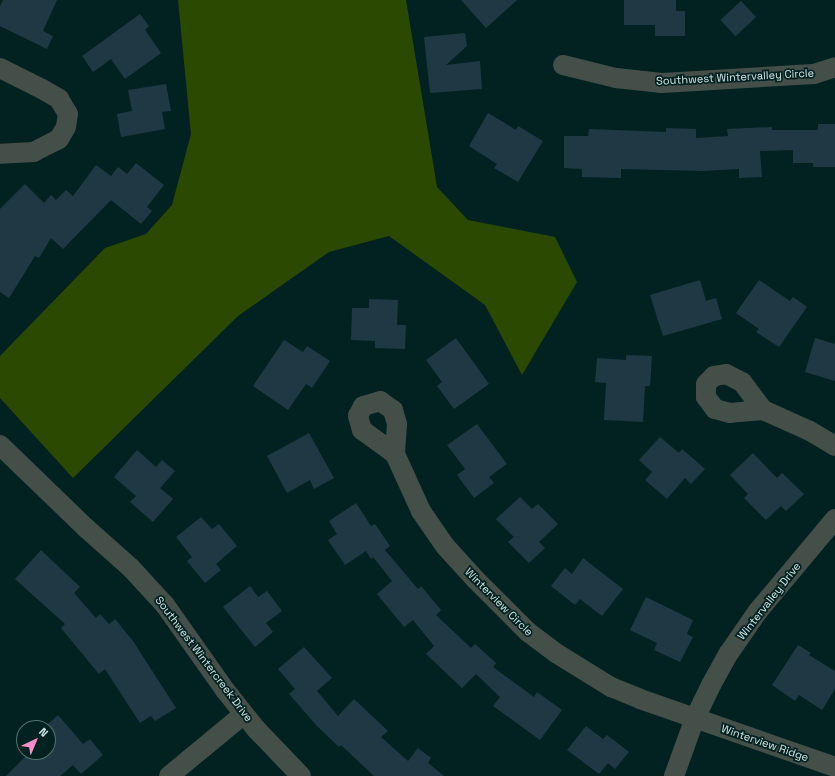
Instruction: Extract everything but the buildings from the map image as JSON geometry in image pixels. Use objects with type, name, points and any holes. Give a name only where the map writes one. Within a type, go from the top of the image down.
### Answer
[{"type":"street","name":"Southwest Wintervalley Circle","points":[[563,65],[616,78],[662,83],[814,74],[835,67]]},
{"type":"street","points":[[0,68],[59,99],[68,114],[66,127],[59,139],[34,152],[0,154]]},
{"type":"street","points":[[763,410],[810,431],[835,446]]},
{"type":"street","name":"Southwest Wintercreek Drive","points":[[0,445],[80,523],[130,566],[165,605],[244,714],[301,776]]},
{"type":"street","name":"Winterview Circle","points":[[395,454],[421,511],[445,546],[476,580],[528,632],[562,657],[611,687],[640,700],[695,718]]},
{"type":"street","name":"Wintervalley Drive","points":[[674,776],[695,718],[711,685],[743,632],[758,611],[835,519]]},
{"type":"street","points":[[169,776],[244,714]]},
{"type":"street","name":"Winterview Ridge","points":[[695,718],[835,767]]},
{"type":"green space","points":[[178,0],[406,0],[437,187],[468,220],[555,237],[577,282],[522,375],[485,305],[389,236],[329,252],[238,316],[73,478],[0,398],[0,356],[105,248],[146,234],[172,205],[191,134]]}]
